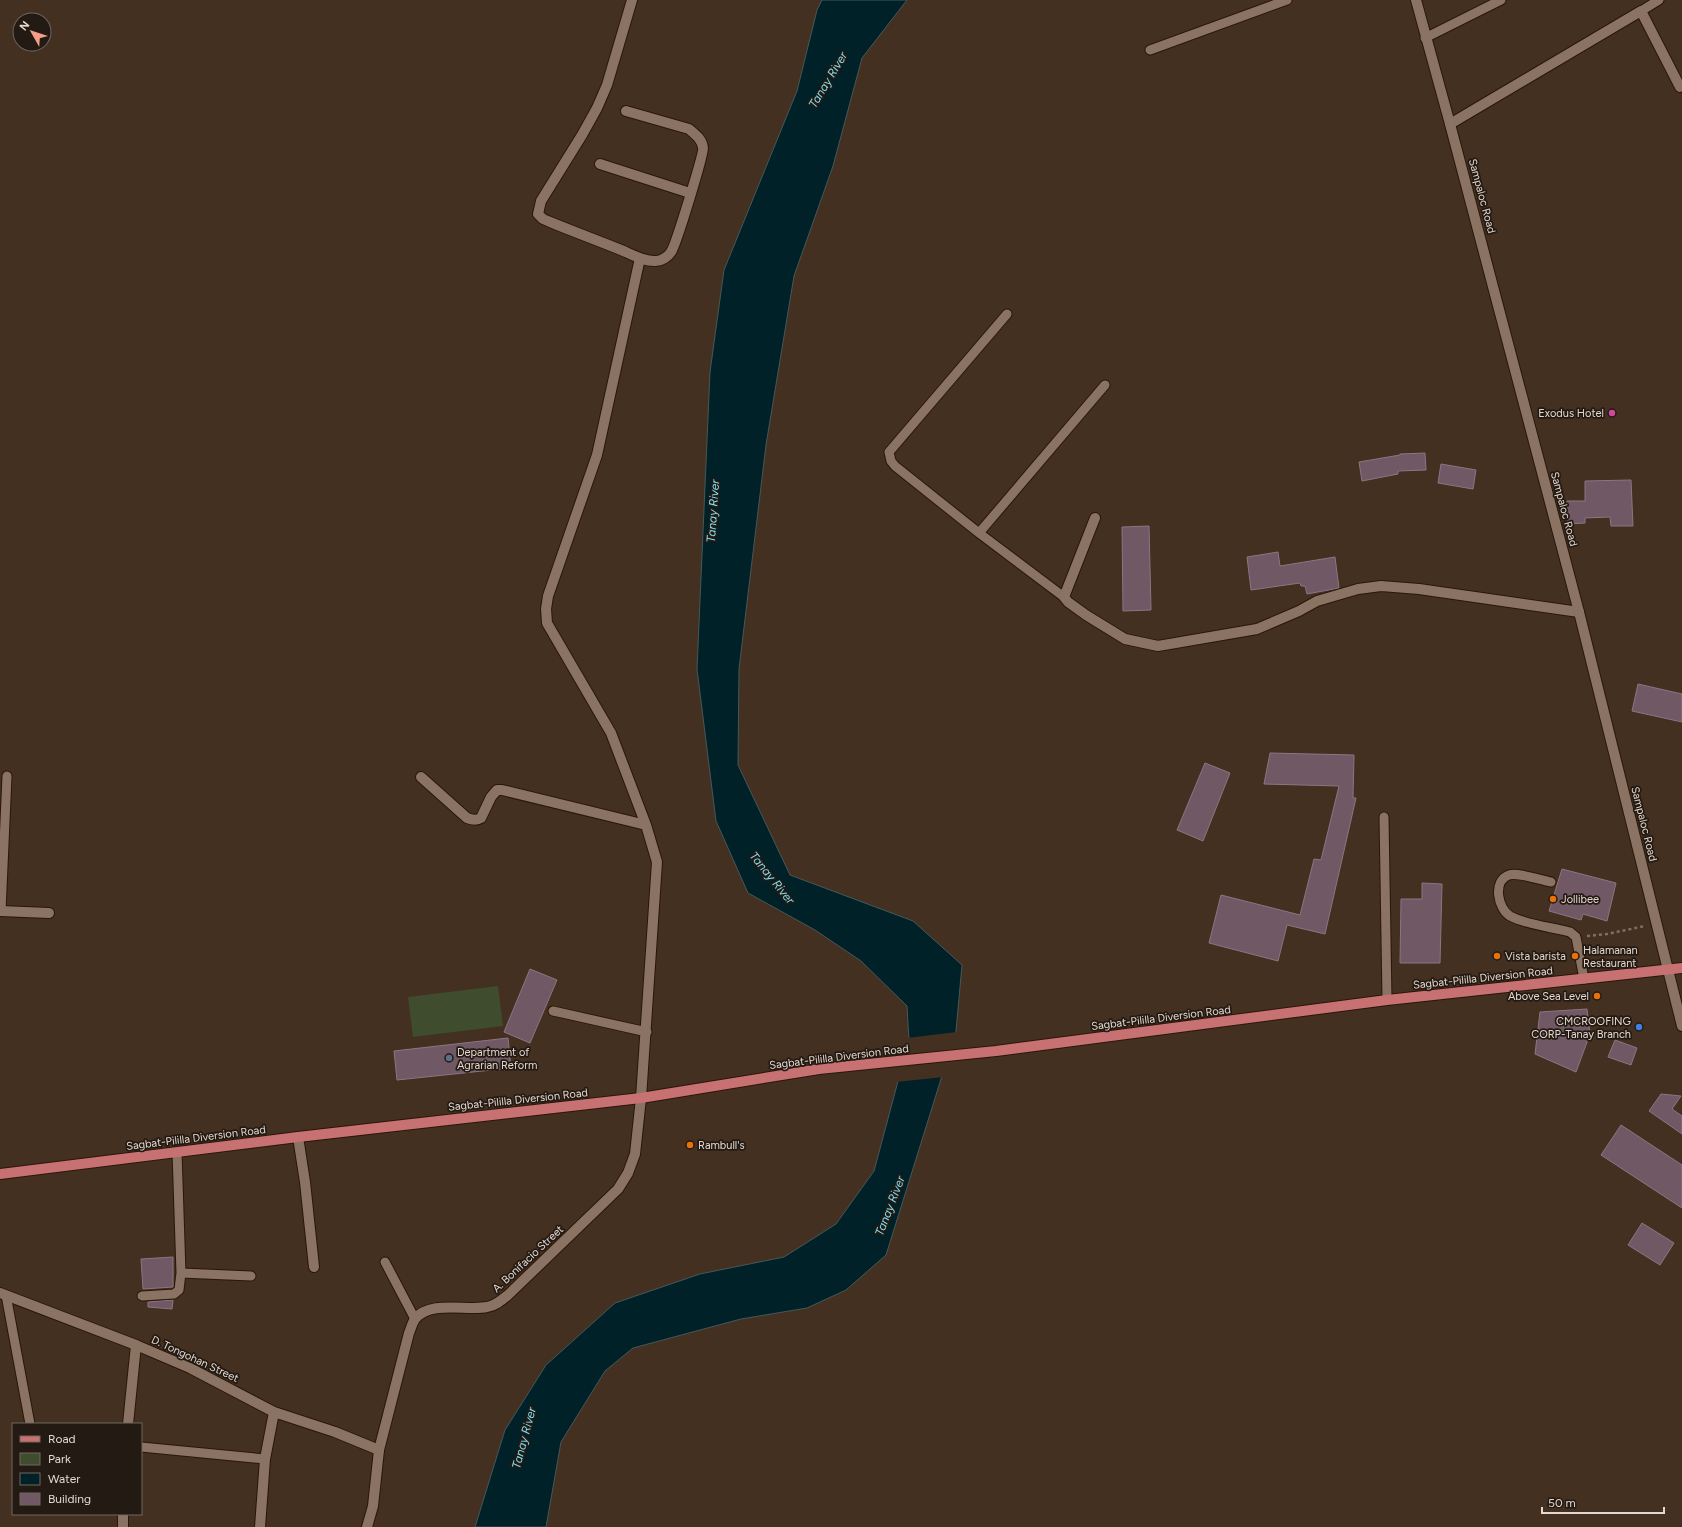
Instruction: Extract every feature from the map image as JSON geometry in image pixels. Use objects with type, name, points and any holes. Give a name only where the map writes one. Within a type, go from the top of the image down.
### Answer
[{"type":"main road","name":"Sagbat-Pililla Diversion Road","points":[[0,1174],[298,1137],[641,1098],[819,1069],[996,1051],[1387,1000],[1584,979],[1667,968],[1682,968]]},
{"type":"street","points":[[626,111],[689,130],[698,138],[704,148],[676,243],[670,254],[663,259],[655,261],[640,258],[555,224],[543,219],[538,214],[540,202],[582,135],[607,85],[632,0]]},
{"type":"street","name":"Sampaloc Road","points":[[1416,0],[1579,612],[1682,1026]]},
{"type":"street","points":[[1450,124],[1641,11],[1681,88]]},
{"type":"street","points":[[600,164],[690,193]]},
{"type":"street","name":"A. Bonifacio Street","points":[[415,1319],[423,1313],[440,1307],[486,1307],[497,1304],[618,1189],[628,1174],[635,1154],[647,1032],[657,862],[646,825],[611,733],[548,623],[546,610],[548,596],[597,455],[640,258]]},
{"type":"street","points":[[1095,518],[1064,597],[1080,611],[1125,639],[1158,646],[1258,629],[1299,611],[1317,601],[1358,589],[1381,586],[1579,612]]},
{"type":"street","points":[[421,776],[467,818],[472,820],[481,818],[491,797],[497,790],[502,790],[646,825]]},
{"type":"street","points":[[0,911],[49,913]]},
{"type":"street","points":[[298,1137],[305,1182],[314,1267]]},
{"type":"street","name":"D. Tongohan Street","points":[[3,1294],[136,1345],[190,1368],[274,1412],[335,1432],[379,1450]]},
{"type":"street","points":[[367,1527],[373,1506],[379,1450],[409,1334],[415,1319]]},
{"type":"street","points":[[128,1423],[136,1345]]},
{"type":"street","points":[[260,1527],[265,1459],[274,1412]]},
{"type":"street","points":[[123,1515],[123,1527]]},
{"type":"lane","points":[[1150,50],[1287,0]]},
{"type":"lane","points":[[1425,38],[1501,0]]},
{"type":"lane","points":[[1641,11],[1659,0]]},
{"type":"lane","points":[[1007,314],[889,452],[891,461],[895,466],[979,533],[1064,597]]},
{"type":"lane","points":[[979,533],[1105,385]]},
{"type":"lane","points":[[0,911],[7,776]]},
{"type":"lane","points":[[1384,817],[1387,1000]]},
{"type":"lane","points":[[1551,882],[1510,874],[1504,877],[1498,892],[1504,911],[1510,915],[1521,920],[1570,932],[1576,937],[1584,979]]},
{"type":"lane","points":[[553,1011],[647,1032]]},
{"type":"lane","points":[[142,1296],[174,1294],[179,1290],[180,1273],[177,1152]]},
{"type":"lane","points":[[385,1262],[415,1319]]},
{"type":"lane","points":[[180,1273],[251,1276]]},
{"type":"lane","points":[[3,1294],[30,1423]]},
{"type":"lane","points":[[142,1447],[265,1459]]},
{"type":"path","points":[[1576,937],[1607,934],[1656,924]]},
{"type":"green space","points":[[498,986],[503,1026],[413,1037],[408,997]]},
{"type":"water","name":"Tanay River","points":[[822,0],[907,0],[862,58],[833,166],[794,276],[766,445],[739,669],[738,765],[790,875],[913,921],[962,965],[956,1031],[886,1255],[846,1290],[807,1308],[741,1319],[633,1348],[605,1371],[561,1442],[546,1527],[475,1527],[505,1430],[546,1365],[615,1303],[700,1274],[784,1257],[836,1224],[874,1171],[909,1040],[907,1006],[861,961],[815,930],[748,893],[716,821],[697,669],[710,372],[724,270],[797,91],[817,10]]},
{"type":"pier","points":[[957,1032],[944,1077],[896,1082],[907,1038]]},
{"type":"building","points":[[1425,453],[1426,470],[1398,471],[1398,474],[1362,481],[1359,462],[1400,454]]},
{"type":"building","points":[[1441,464],[1476,470],[1473,489],[1438,483]]},
{"type":"building","points":[[1631,480],[1633,526],[1611,526],[1610,517],[1585,518],[1585,523],[1568,524],[1567,501],[1585,501],[1585,481]]},
{"type":"building","points":[[1149,526],[1151,610],[1123,611],[1122,527]]},
{"type":"building","points":[[1278,552],[1280,566],[1335,557],[1339,588],[1307,594],[1305,586],[1301,586],[1300,583],[1251,590],[1247,557]]},
{"type":"building","points":[[1638,684],[1682,694],[1682,722],[1632,711]]},
{"type":"building","points":[[1270,753],[1354,755],[1353,798],[1356,798],[1325,934],[1287,925],[1278,961],[1209,943],[1221,895],[1300,915],[1314,859],[1321,860],[1339,786],[1264,784]]},
{"type":"building","points":[[1205,763],[1230,773],[1203,841],[1177,830]]},
{"type":"building","points":[[1562,869],[1616,883],[1607,921],[1583,914],[1581,920],[1549,911]]},
{"type":"building","points":[[1422,883],[1442,884],[1440,963],[1400,963],[1401,899],[1422,899]]},
{"type":"building","points":[[530,969],[557,980],[530,1043],[504,1032]]},
{"type":"building","points":[[1587,1009],[1590,1034],[1576,1072],[1535,1054],[1540,1012]]},
{"type":"building","points":[[508,1038],[511,1068],[397,1080],[394,1051]]},
{"type":"building","points":[[1615,1040],[1637,1048],[1631,1065],[1608,1057]]},
{"type":"building","points":[[1661,1094],[1681,1096],[1672,1109],[1682,1116],[1682,1134],[1649,1111]]},
{"type":"building","points":[[1621,1125],[1682,1165],[1682,1208],[1601,1155]]},
{"type":"building","points":[[1642,1223],[1674,1243],[1660,1265],[1628,1245]]},
{"type":"building","points":[[173,1257],[173,1287],[143,1289],[141,1259]]},
{"type":"building","points":[[173,1300],[172,1309],[148,1307],[148,1302]]},
{"type":"place","name":"Exodus Hotel","points":[[1612,413]]},
{"type":"place","name":"Jollibee","points":[[1553,899]]},
{"type":"place","name":"Vista barista","points":[[1497,956]]},
{"type":"place","name":"Halamanan Restaurant","points":[[1575,956]]},
{"type":"place","name":"Above Sea Level","points":[[1597,996]]},
{"type":"place","name":"CMCROOFING CORP-Tanay Branch","points":[[1639,1027]]},
{"type":"place","name":"Department of Agrarian Reform","points":[[449,1058]]},
{"type":"place","name":"Rambull's","points":[[690,1145]]}]
